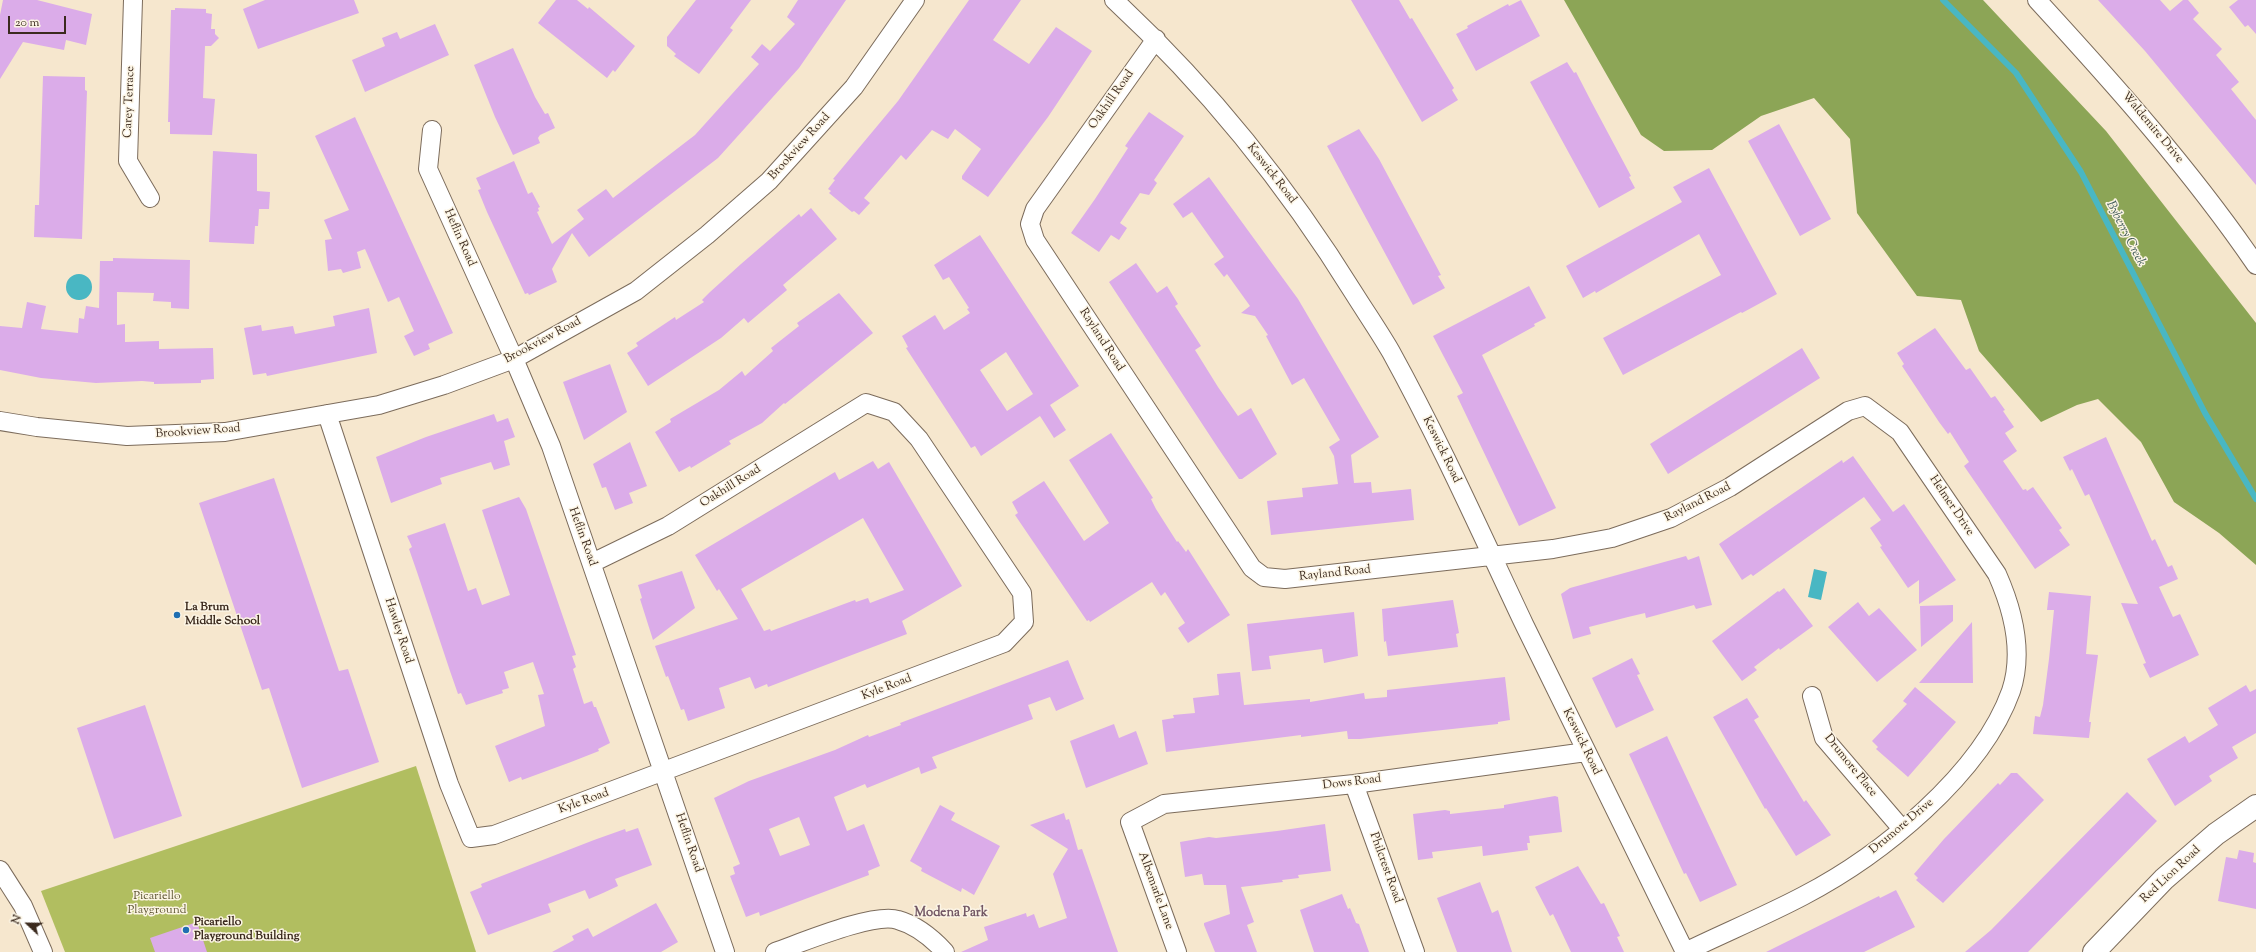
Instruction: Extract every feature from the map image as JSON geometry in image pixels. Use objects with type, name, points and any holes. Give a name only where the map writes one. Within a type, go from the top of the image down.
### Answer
[{"type":"street","name":"Carey Terrace","points":[[133,0],[128,162],[150,198]]},
{"type":"street","name":"Brookview Road","points":[[0,421],[37,427],[127,436],[225,432],[379,405],[444,386],[514,359],[636,291],[707,235],[769,181],[854,87],[915,0]]},
{"type":"street","name":"Keswick Road","points":[[1114,0],[1156,39],[1256,155],[1296,206],[1339,269],[1390,350],[1437,439],[1586,752],[1685,952]]},
{"type":"street","name":"Waldemire Drive","points":[[2037,0],[2131,102],[2220,211],[2256,265]]},
{"type":"street","name":"Oakhill Road","points":[[1069,161],[1156,39]]},
{"type":"street","name":"Heflin Road","points":[[432,130],[428,169],[514,359],[550,446],[592,562],[725,952]]},
{"type":"street","name":"Rayland Road","points":[[1069,161],[1035,209],[1030,224],[1035,240],[1252,568],[1264,577],[1285,579],[1553,550],[1612,538],[1671,518],[1730,487],[1848,411],[1865,406],[1870,409]]},
{"type":"street","name":"Oakhill Road","points":[[592,562],[668,526],[866,403]]},
{"type":"street","name":"Kyle Road","points":[[479,837],[494,835],[1004,643],[1024,622],[1022,593],[919,439],[894,412],[866,403]]},
{"type":"street","name":"Helmer Drive","points":[[1870,409],[1900,432],[1997,574],[2013,616]]},
{"type":"street","name":"Hawley Road","points":[[328,414],[449,784],[471,838],[479,837]]},
{"type":"street","name":"Drumore Drive","points":[[1685,952],[1803,896],[1858,862],[1902,829],[1936,800],[1965,767],[1992,732],[2011,691],[2016,658],[2015,623],[2013,616]]},
{"type":"street","name":"Drumore Place","points":[[1812,696],[1824,738],[1902,829]]},
{"type":"street","name":"Dows Road","points":[[1133,830],[1130,822],[1164,804],[1354,784],[1586,752]]},
{"type":"street","name":"Philcrest Road","points":[[1354,784],[1415,952]]},
{"type":"street","name":"Red Lion Road","points":[[2094,952],[2164,879],[2216,834],[2256,806]]},
{"type":"street","name":"Albemarle Lane","points":[[1133,830],[1177,952]]},
{"type":"street","points":[[0,870],[23,906],[43,952]]},
{"type":"street","points":[[775,952],[861,922],[897,919],[931,937],[945,952]]},
{"type":"green space","points":[[1564,0],[1983,0],[2106,131],[2256,323],[2256,565],[2219,533],[2174,502],[2141,442],[2098,399],[2077,405],[2041,422],[1979,351],[1961,300],[1917,296],[1857,213],[1850,139],[1814,98],[1761,116],[1712,150],[1664,151],[1641,135]]},
{"type":"green space","name":"Picariello Playground","points":[[416,766],[476,952],[65,952],[41,891]]},
{"type":"water","points":[[79,274],[88,278],[92,287],[88,296],[79,300],[70,296],[66,287],[70,278]]},
{"type":"water","points":[[1814,569],[1827,572],[1821,600],[1808,597]]},
{"type":"building","points":[[3,0],[37,0],[92,14],[86,45],[66,40],[64,50],[23,42],[0,79],[0,15]]},
{"type":"building","points":[[265,0],[354,0],[359,13],[258,49],[243,9]]},
{"type":"building","points":[[556,0],[577,0],[588,9],[589,7],[635,46],[615,72],[613,70],[607,78],[538,23]]},
{"type":"building","points":[[696,0],[751,0],[730,28],[733,30],[699,74],[674,56],[676,54],[667,46],[667,37]]},
{"type":"building","points":[[798,0],[846,0],[799,68],[718,158],[589,257],[572,233],[552,269],[557,282],[529,295],[528,293],[525,294],[487,212],[478,190],[481,189],[476,178],[514,161],[528,194],[532,192],[540,207],[538,208],[539,211],[537,212],[552,244],[584,219],[577,210],[606,189],[613,198],[695,135],[759,64],[751,57],[762,44],[770,51],[795,24],[787,17]]},
{"type":"building","points":[[969,0],[1021,0],[993,40],[1029,64],[1056,27],[1092,51],[1048,117],[988,197],[962,179],[962,176],[981,149],[955,129],[948,139],[932,130],[906,160],[901,155],[864,198],[870,203],[859,215],[854,211],[852,212],[829,193],[831,191],[828,189],[835,180],[833,179],[898,101]]},
{"type":"building","points":[[1351,0],[1399,0],[1410,19],[1412,18],[1454,88],[1452,90],[1458,100],[1422,122]]},
{"type":"building","points":[[1521,0],[1540,36],[1476,71],[1456,34],[1468,28],[1467,26],[1508,4],[1509,6]]},
{"type":"building","points":[[2098,0],[2160,0],[2170,11],[2183,0],[2188,0],[2199,13],[2193,19],[2222,49],[2216,55],[2239,82],[2231,89],[2256,120],[2256,185],[2145,51]]},
{"type":"building","points":[[2238,0],[2256,0],[2256,34],[2248,25],[2245,27],[2229,7]]},
{"type":"building","points":[[175,8],[206,9],[206,13],[212,14],[211,29],[215,29],[215,34],[219,38],[211,46],[205,46],[203,98],[215,99],[212,135],[170,134],[170,122],[168,122],[171,10],[175,10]]},
{"type":"building","points":[[435,24],[449,55],[365,92],[352,60],[385,46],[382,38],[397,32],[400,39]]},
{"type":"building","points":[[513,48],[535,97],[545,114],[548,113],[555,128],[540,135],[538,138],[540,143],[513,155],[495,117],[474,65]]},
{"type":"building","points":[[1567,62],[1574,73],[1576,72],[1631,176],[1629,177],[1635,188],[1599,208],[1530,82]]},
{"type":"building","points":[[43,76],[85,77],[85,90],[87,91],[82,239],[34,237],[35,205],[39,205]]},
{"type":"building","points":[[1149,112],[1184,136],[1154,180],[1157,183],[1149,195],[1140,193],[1120,223],[1127,228],[1119,240],[1111,235],[1099,252],[1071,233],[1128,148],[1125,146]]},
{"type":"building","points":[[355,117],[453,333],[428,344],[430,349],[414,356],[404,336],[414,331],[399,297],[388,302],[365,249],[357,252],[361,268],[343,273],[341,269],[328,271],[325,240],[332,239],[324,220],[349,210],[315,136]]},
{"type":"building","points":[[1779,124],[1831,219],[1800,236],[1748,141]]},
{"type":"building","points":[[1359,129],[1379,159],[1441,275],[1438,276],[1445,288],[1413,305],[1327,146]]},
{"type":"building","points":[[213,151],[257,154],[257,191],[270,192],[269,209],[259,209],[258,226],[255,226],[254,244],[209,242]]},
{"type":"building","points":[[1709,168],[1777,294],[1623,375],[1603,338],[1721,275],[1699,234],[1596,293],[1595,291],[1583,298],[1566,266],[1682,202],[1673,187]]},
{"type":"building","points":[[1209,177],[1298,299],[1379,437],[1351,455],[1354,483],[1371,482],[1372,493],[1411,489],[1414,520],[1271,535],[1267,501],[1303,497],[1302,488],[1338,484],[1334,456],[1329,447],[1340,440],[1304,378],[1292,385],[1266,336],[1268,335],[1255,316],[1241,313],[1250,306],[1227,274],[1224,277],[1214,264],[1224,257],[1192,212],[1183,218],[1173,204]]},
{"type":"building","points":[[811,208],[837,239],[783,285],[787,290],[748,323],[744,318],[721,338],[648,386],[627,353],[638,346],[636,343],[675,317],[676,320],[704,302],[702,300],[741,264],[799,214],[801,217]]},
{"type":"building","points":[[980,235],[1079,386],[1050,405],[1066,430],[1054,438],[1040,416],[981,456],[975,446],[971,448],[906,348],[908,347],[902,336],[935,315],[944,330],[970,313],[967,309],[969,308],[949,277],[943,280],[934,265]],"holes":[[[1006,352],[1033,394],[1007,411],[980,370]]]},
{"type":"building","points":[[113,258],[190,260],[189,309],[171,308],[171,302],[153,301],[154,293],[117,292],[117,325],[125,324],[125,342],[159,341],[159,349],[213,348],[214,379],[201,380],[201,383],[154,384],[154,382],[142,381],[96,383],[41,378],[0,370],[0,326],[22,328],[27,302],[46,306],[41,329],[78,333],[79,318],[84,319],[86,306],[99,308],[100,261],[113,261]]},
{"type":"building","points":[[1136,263],[1157,293],[1167,286],[1178,304],[1175,306],[1201,346],[1195,350],[1218,387],[1238,416],[1251,408],[1277,454],[1242,479],[1239,479],[1218,448],[1109,282]]},
{"type":"building","points":[[1529,286],[1546,318],[1534,324],[1535,326],[1482,355],[1556,508],[1519,526],[1457,396],[1463,393],[1433,336]]},
{"type":"building","points":[[839,293],[873,333],[785,404],[784,403],[762,423],[729,441],[731,444],[691,468],[690,466],[679,472],[655,432],[671,422],[670,419],[719,390],[742,371],[745,376],[773,351],[771,348],[799,326],[797,323]]},
{"type":"building","points":[[369,308],[377,353],[267,376],[266,373],[253,375],[244,328],[261,325],[262,331],[293,326],[295,334],[335,326],[333,316]]},
{"type":"building","points":[[1935,328],[1966,370],[1970,368],[1991,398],[1995,396],[2005,410],[2003,411],[2014,427],[2005,433],[2017,451],[2003,461],[2023,490],[2026,489],[2027,491],[2033,487],[2062,528],[2059,530],[2070,545],[2035,569],[1964,466],[1969,462],[1950,432],[1948,434],[1939,422],[1902,366],[1904,364],[1897,353]]},
{"type":"building","points":[[1802,348],[1820,378],[1668,474],[1650,444]]},
{"type":"building","points":[[610,364],[627,412],[584,440],[563,382]]},
{"type":"building","points":[[494,414],[497,422],[508,418],[515,437],[504,441],[510,465],[494,470],[491,462],[440,478],[442,484],[391,503],[376,457],[426,437]]},
{"type":"building","points":[[1111,433],[1153,498],[1151,499],[1156,509],[1177,542],[1178,541],[1186,552],[1188,549],[1230,615],[1188,643],[1178,628],[1185,623],[1165,592],[1161,596],[1152,582],[1090,622],[1089,620],[1087,621],[1015,515],[1018,513],[1012,502],[1044,481],[1084,541],[1109,523],[1069,460]]},
{"type":"building","points":[[2106,437],[2152,541],[2155,539],[2168,567],[2172,565],[2178,579],[2159,587],[2173,617],[2180,614],[2199,655],[2150,678],[2143,664],[2146,663],[2121,603],[2138,604],[2089,494],[2085,496],[2072,469],[2070,471],[2063,457]]},
{"type":"building","points":[[630,442],[647,486],[629,493],[633,503],[615,510],[606,487],[602,488],[593,464]]},
{"type":"building","points":[[1853,456],[1893,512],[1904,504],[1956,580],[1919,604],[1919,580],[1908,588],[1880,547],[1882,546],[1870,528],[1881,520],[1864,497],[1753,576],[1751,574],[1742,580],[1719,544],[1842,460],[1843,463]]},
{"type":"building","points":[[873,461],[878,469],[889,462],[962,586],[902,621],[907,634],[768,687],[767,684],[755,689],[750,677],[719,688],[725,708],[688,721],[684,709],[681,710],[668,676],[666,677],[655,646],[738,619],[719,589],[717,591],[695,555],[835,472],[839,480]],"holes":[[[863,518],[904,590],[870,603],[868,598],[856,602],[855,600],[771,631],[770,629],[764,631],[741,589]]]},
{"type":"building","points":[[274,478],[339,671],[348,669],[379,762],[302,788],[269,688],[262,690],[199,503]]},
{"type":"building","points":[[519,497],[526,509],[576,655],[572,656],[576,667],[573,669],[584,704],[592,701],[594,707],[596,707],[610,743],[598,749],[599,751],[571,762],[522,780],[521,777],[509,782],[495,746],[545,726],[538,695],[544,694],[533,662],[504,672],[509,688],[502,690],[503,693],[466,705],[461,693],[458,694],[409,549],[412,547],[407,536],[445,523],[468,591],[476,588],[482,605],[510,595],[482,510]]},
{"type":"building","points":[[1686,556],[1688,560],[1699,556],[1712,605],[1696,609],[1694,605],[1646,618],[1645,613],[1628,617],[1589,627],[1591,634],[1573,639],[1561,594],[1570,588]]},
{"type":"building","points":[[682,571],[695,608],[653,640],[640,599],[642,598],[638,585]]},
{"type":"building","points":[[1784,588],[1813,626],[1780,650],[1779,648],[1754,667],[1757,670],[1742,681],[1712,641]]},
{"type":"building","points":[[2049,592],[2091,596],[2086,654],[2098,655],[2089,722],[2091,722],[2089,738],[2033,734],[2035,716],[2040,717],[2043,705],[2049,659],[2054,610],[2047,610]]},
{"type":"building","points":[[1453,600],[1459,633],[1456,634],[1458,647],[1388,656],[1386,641],[1384,642],[1382,609]]},
{"type":"building","points":[[1858,602],[1869,616],[1879,608],[1917,650],[1877,682],[1828,627]]},
{"type":"building","points":[[1953,605],[1953,621],[1921,647],[1920,606]]},
{"type":"building","points":[[1354,612],[1358,656],[1324,663],[1322,649],[1269,656],[1271,669],[1252,671],[1247,624]]},
{"type":"building","points":[[1972,622],[1973,683],[1919,683]]},
{"type":"building","points":[[1632,658],[1640,674],[1637,675],[1654,710],[1616,728],[1592,678]]},
{"type":"building","points":[[1068,660],[1084,699],[1056,711],[1050,697],[1028,705],[1033,719],[932,757],[937,768],[921,774],[919,767],[867,788],[865,784],[834,797],[847,831],[864,824],[880,866],[868,871],[869,875],[760,916],[759,912],[746,917],[730,876],[735,874],[733,867],[740,864],[714,798],[749,781],[835,750],[868,735],[869,737],[901,725],[900,723]],"holes":[[[799,817],[810,845],[780,856],[769,829]]]},
{"type":"building","points":[[1240,672],[1244,705],[1310,699],[1310,702],[1364,693],[1365,699],[1387,697],[1387,690],[1505,677],[1510,720],[1498,722],[1498,724],[1360,739],[1348,739],[1347,731],[1301,737],[1301,735],[1166,752],[1162,720],[1174,718],[1173,715],[1195,713],[1193,698],[1219,695],[1217,674]]},
{"type":"building","points":[[2246,685],[2250,692],[2256,689],[2256,733],[2232,747],[2238,758],[2209,776],[2212,781],[2175,806],[2147,759],[2185,736],[2189,743],[2218,725],[2208,708]]},
{"type":"building","points":[[1915,687],[1956,722],[1908,777],[1876,749],[1878,747],[1872,741],[1907,704],[1903,701]]},
{"type":"building","points":[[1747,698],[1759,717],[1754,720],[1804,802],[1806,800],[1831,835],[1796,856],[1766,808],[1765,809],[1713,717]]},
{"type":"building","points":[[145,705],[182,816],[114,839],[77,728]]},
{"type":"building","points":[[1114,724],[1119,738],[1136,731],[1148,764],[1086,788],[1070,741]]},
{"type":"building","points":[[1667,736],[1737,885],[1700,902],[1686,873],[1684,874],[1629,754]]},
{"type":"building","points":[[2011,773],[2017,773],[2044,800],[1943,903],[1916,880],[1918,878],[1914,874],[1944,839],[1998,783],[2000,785]]},
{"type":"building","points":[[2127,792],[2157,821],[2028,952],[1965,952],[1991,930]]},
{"type":"building","points":[[1555,796],[1558,797],[1562,832],[1529,836],[1530,843],[1527,843],[1528,850],[1483,856],[1482,846],[1432,852],[1433,858],[1418,860],[1413,814],[1445,810],[1450,811],[1450,814],[1504,808],[1504,805]]},
{"type":"building","points":[[940,805],[955,813],[951,820],[1000,846],[974,895],[962,888],[961,892],[921,871],[922,868],[910,861]]},
{"type":"building","points":[[1064,813],[1066,820],[1069,819],[1078,850],[1082,849],[1118,952],[961,952],[988,940],[984,927],[1026,913],[1027,917],[1034,914],[1039,928],[1067,918],[1053,874],[1068,849],[1030,825]]},
{"type":"building","points":[[1325,824],[1331,871],[1298,875],[1299,878],[1282,880],[1283,882],[1241,887],[1254,922],[1247,925],[1257,952],[1215,952],[1204,923],[1230,914],[1226,885],[1204,885],[1202,874],[1185,877],[1180,842],[1209,837],[1216,838]]},
{"type":"building","points":[[638,828],[652,865],[615,879],[618,886],[589,899],[585,890],[548,904],[551,912],[488,935],[470,892],[482,887],[481,884],[594,840],[625,829],[626,832]]},
{"type":"building","points":[[2239,850],[2254,853],[2253,862],[2256,863],[2256,909],[2218,901],[2226,857],[2237,859]]},
{"type":"building","points":[[1578,866],[1601,904],[1604,903],[1620,936],[1617,937],[1624,952],[1571,952],[1553,914],[1550,916],[1535,887]]},
{"type":"building","points":[[1480,882],[1492,913],[1498,910],[1512,952],[1457,952],[1437,898]]},
{"type":"building","points":[[1896,890],[1915,927],[1864,952],[1766,952],[1879,896],[1880,898]]},
{"type":"building","points":[[1342,894],[1348,909],[1350,908],[1356,923],[1359,924],[1369,952],[1314,952],[1300,910]]},
{"type":"building","points":[[656,903],[678,942],[661,952],[552,952],[574,940],[572,936],[588,928],[593,937]]},
{"type":"building","name":"Picariello Playground Building","points":[[197,922],[207,952],[155,952],[150,938]]},
{"type":"waterway","name":"Byberry Creek","points":[[1943,0],[2016,73],[2081,172],[2205,413],[2256,499]]},
{"type":"place","name":"La Brum Middle School","points":[[177,615]]},
{"type":"place","name":"Picariello Playground Building","points":[[186,930]]},
{"type":"district","name":"Modena Park","points":[[951,914]]}]
